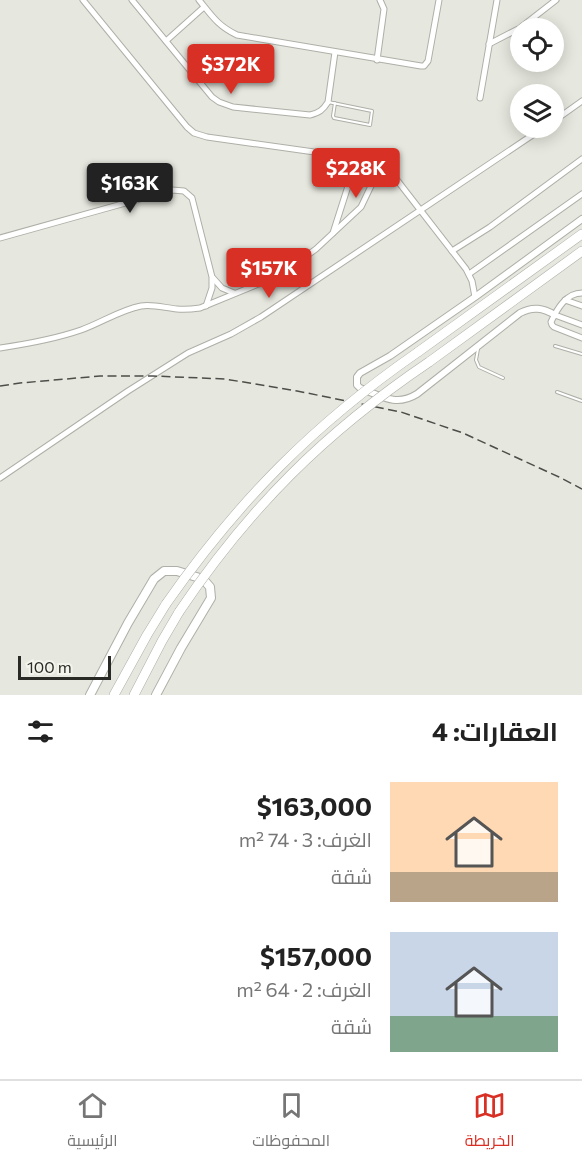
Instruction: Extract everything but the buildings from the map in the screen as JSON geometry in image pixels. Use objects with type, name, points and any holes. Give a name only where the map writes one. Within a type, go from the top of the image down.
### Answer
[{"type":"highway","points":[[114,695],[166,604],[231,518],[279,466],[350,402],[582,234]]},
{"type":"highway","points":[[134,695],[179,612],[220,554],[290,474],[361,411],[582,250]]},
{"type":"highway","points":[[90,695],[154,579],[164,572],[177,571],[203,579],[210,587],[212,598],[181,648],[156,695]]},
{"type":"street","points":[[83,0],[194,132],[207,137],[357,158],[381,165],[390,171],[469,274],[475,297]]},
{"type":"street","points":[[132,0],[212,97],[226,105],[310,116],[318,113],[328,102],[335,52]]},
{"type":"street","points":[[199,0],[224,29],[237,35],[416,66],[426,64],[439,0]]},
{"type":"street","points":[[376,60],[384,9],[380,0]]},
{"type":"street","points":[[480,98],[497,0]]},
{"type":"street","points":[[489,44],[520,28],[556,0]]},
{"type":"street","points":[[166,41],[204,7]]},
{"type":"street","points":[[564,114],[582,101]]},
{"type":"street","points":[[0,478],[188,353],[231,334],[261,317],[528,138]]},
{"type":"street","points":[[333,234],[357,158]]},
{"type":"street","points":[[452,251],[490,227],[582,159]]},
{"type":"street","points":[[0,342],[5,345],[3,348],[70,334],[140,306],[188,309],[206,306],[273,278],[333,234],[362,207],[381,165]]},
{"type":"street","points":[[0,238],[172,190],[184,190],[192,198],[212,277],[212,288],[206,306]]},
{"type":"street","points":[[469,274],[582,194]]},
{"type":"street","points":[[582,219],[390,356],[360,373],[357,377],[357,385],[390,400],[406,400],[417,394],[524,311],[532,308],[582,324]]},
{"type":"street","points":[[212,277],[222,288],[235,293]]},
{"type":"street","points":[[582,293],[570,295],[551,322],[558,329],[582,338]]},
{"type":"street","points":[[566,300],[582,306]]},
{"type":"lane","points":[[328,102],[335,103],[372,111],[370,125],[334,118],[335,103]]},
{"type":"lane","points":[[479,344],[476,360],[479,367],[503,378]]},
{"type":"lane","points":[[555,346],[582,354]]},
{"type":"lane","points":[[557,392],[582,400]]},
{"type":"railway","points":[[0,386],[100,376],[153,376],[225,379],[297,391],[401,412],[463,433],[582,489]]}]
